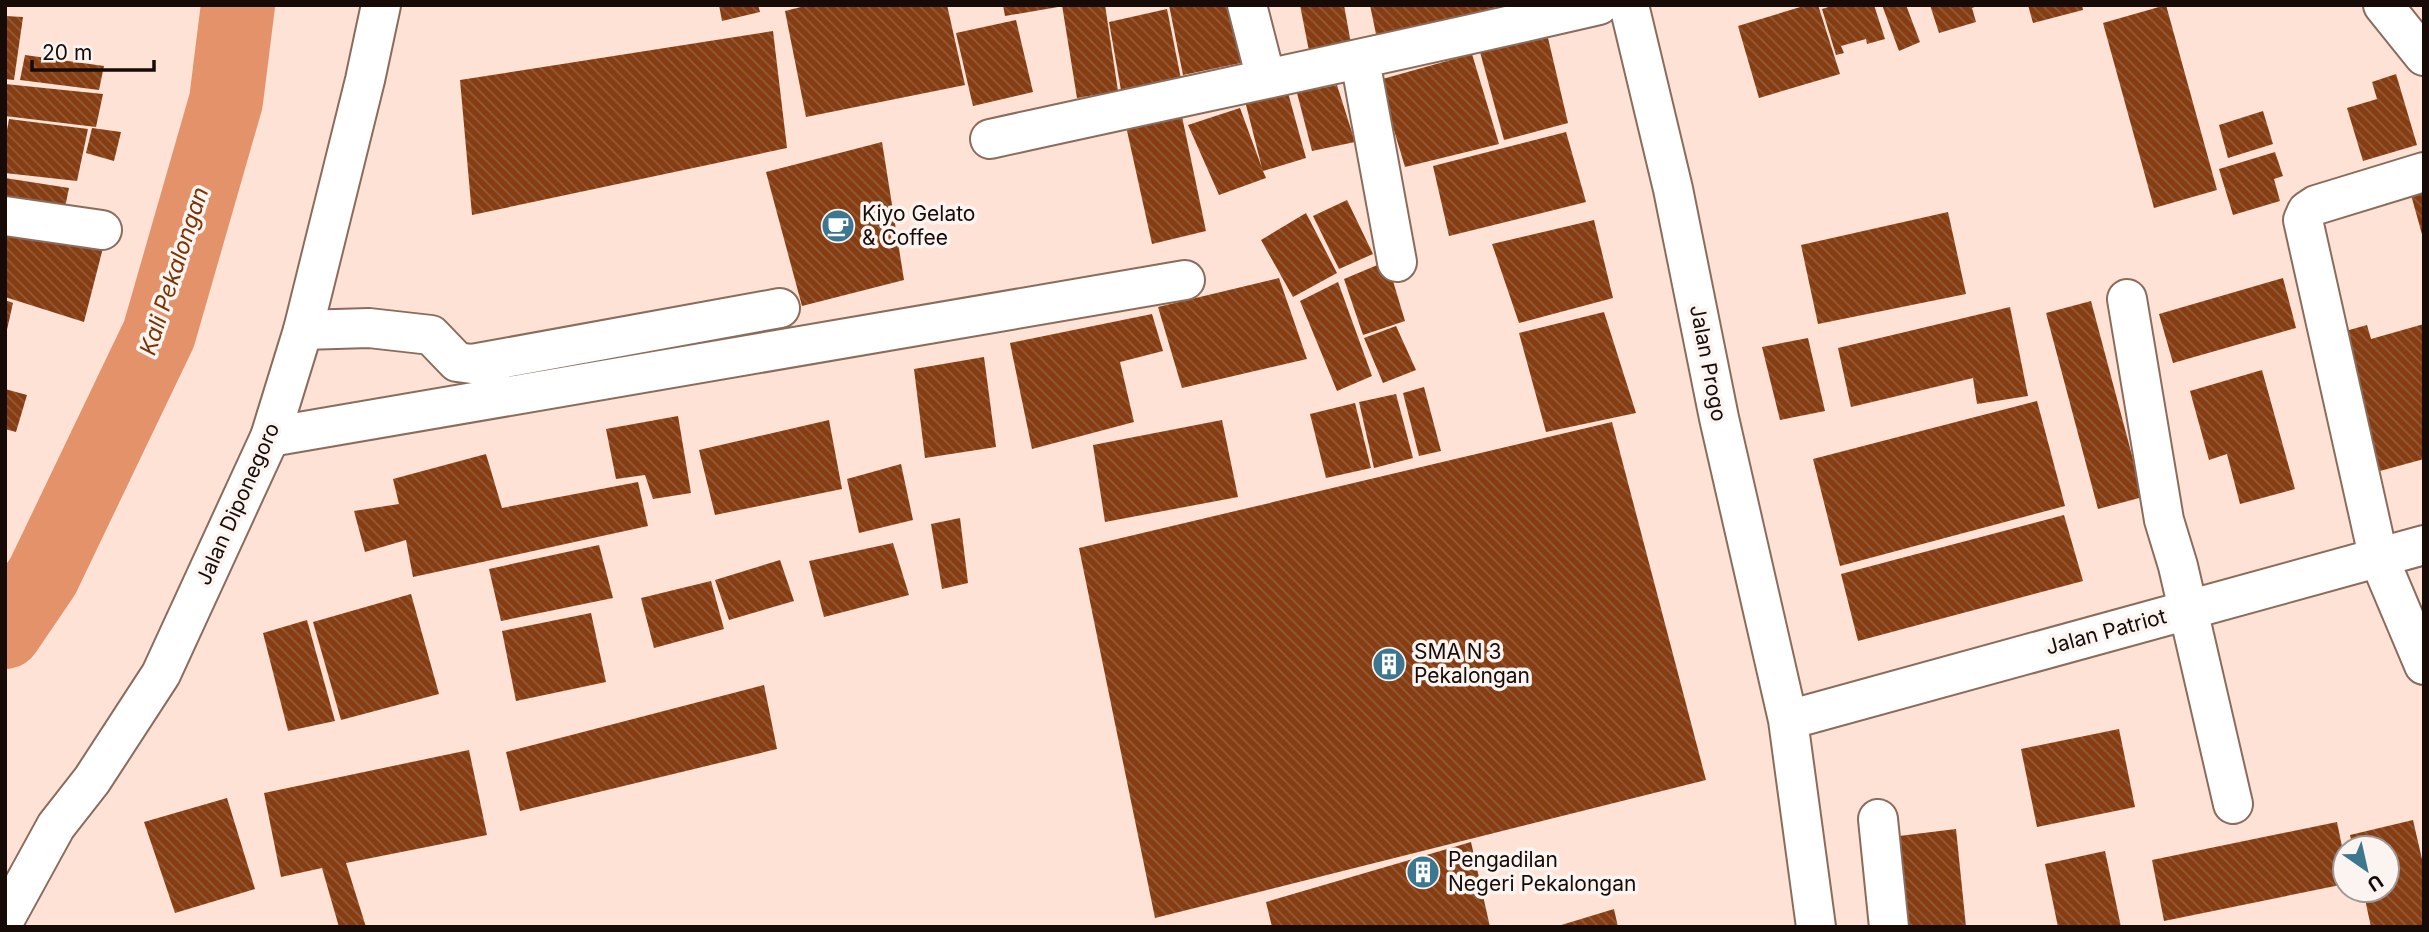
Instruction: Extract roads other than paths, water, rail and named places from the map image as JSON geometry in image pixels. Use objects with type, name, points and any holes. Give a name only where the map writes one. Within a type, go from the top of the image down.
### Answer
[{"type":"street","name":"Jalan Diponegoro","points":[[5,919],[56,826],[92,780],[161,674],[270,438],[303,330],[381,5]]},
{"type":"street","points":[[1247,5],[1265,79]]},
{"type":"street","points":[[990,139],[1360,60],[1599,5]]},
{"type":"street","name":"Jalan Progo","points":[[1629,5],[1673,189],[1718,418],[1788,720],[1816,927]]},
{"type":"street","points":[[2382,5],[2424,56]]},
{"type":"street","points":[[1360,60],[1398,262]]},
{"type":"street","points":[[2424,172],[2316,205],[2307,211],[2302,220],[2378,556],[2424,665]]},
{"type":"street","points":[[5,216],[102,230]]},
{"type":"street","points":[[270,438],[1185,280]]},
{"type":"street","points":[[2127,299],[2164,520],[2188,609],[2233,804]]},
{"type":"street","points":[[303,330],[369,328],[431,335],[457,362],[472,364],[780,308]]},
{"type":"street","name":"Jalan Patriot","points":[[1788,720],[2424,545]]},
{"type":"street","points":[[1878,819],[1889,927]]},
{"type":"waterway","name":"Kali Pekalongan","points":[[5,632],[43,576],[159,334],[226,101],[238,5]]},
{"type":"place","name":"Kiyo Gelato & Coffee","points":[[838,226]]},
{"type":"place","name":"SMA N 3 Pekalongan","points":[[1389,664]]},
{"type":"place","name":"Pengadilan Negeri Pekalongan","points":[[1423,872]]}]
